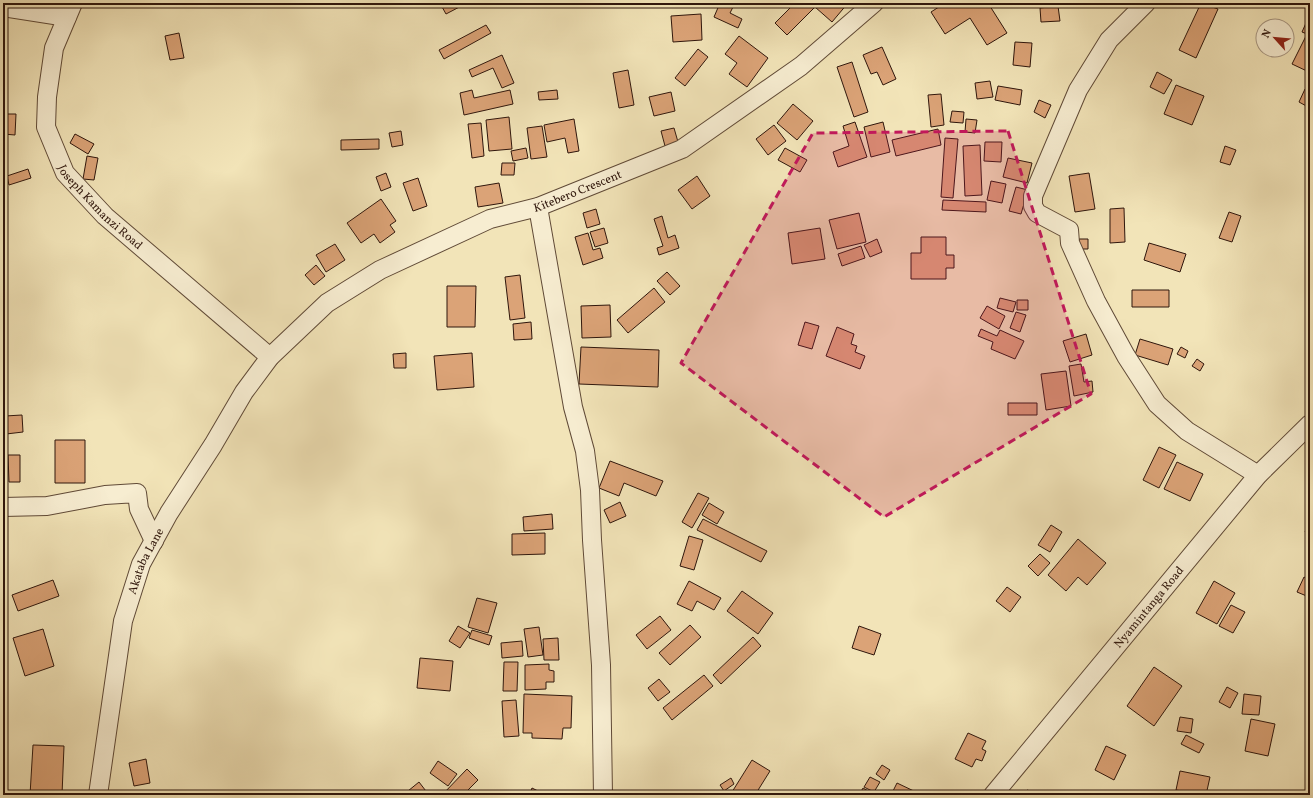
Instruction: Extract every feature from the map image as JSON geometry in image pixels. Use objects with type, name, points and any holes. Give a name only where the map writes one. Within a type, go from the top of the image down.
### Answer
[{"type":"street","name":"Kitebero Crescent","points":[[270,357],[327,303],[380,270],[490,219],[538,206],[682,149],[801,66],[874,3]]},
{"type":"street","points":[[1146,3],[1109,40],[1078,90],[1033,196],[1032,206],[1037,213],[1069,230],[1070,243],[1096,300],[1126,356],[1157,404],[1187,431],[1258,475]]},
{"type":"street","points":[[3,7],[70,10]]},
{"type":"street","name":"Joseph Kamanzi Road","points":[[70,10],[54,48],[47,96],[46,127],[65,173],[105,216],[270,357]]},
{"type":"street","points":[[538,206],[572,407],[585,451],[590,490],[601,665],[603,795]]},
{"type":"street","name":"Akataba Lane","points":[[98,795],[123,622],[141,564],[169,513],[213,445],[244,392],[270,357]]},
{"type":"street","name":"Nyamintanga Road","points":[[993,795],[1258,475],[1310,424]]},
{"type":"street","points":[[3,507],[47,506],[105,495],[136,493],[139,509],[154,541]]},
{"type":"highlighted area","points":[[1008,131],[1091,394],[884,517],[681,363],[813,133]]},
{"type":"building","points":[[445,3],[467,3],[446,14],[441,5]]},
{"type":"building","points":[[720,3],[735,3],[730,13],[742,19],[738,28],[714,17]]},
{"type":"building","points":[[795,3],[808,3],[814,8],[787,35],[775,23]]},
{"type":"building","points":[[819,3],[848,3],[832,22],[815,7]]},
{"type":"building","points":[[945,3],[988,3],[1007,33],[987,45],[970,18],[945,34],[931,12]]},
{"type":"building","points":[[1201,3],[1218,9],[1196,58],[1179,50]]},
{"type":"building","points":[[1058,6],[1060,21],[1041,22],[1040,8]]},
{"type":"building","points":[[701,14],[702,40],[673,42],[671,16]]},
{"type":"building","points":[[1310,14],[1309,72],[1292,64],[1307,34],[1302,32]]},
{"type":"building","points":[[486,25],[491,33],[444,59],[439,50]]},
{"type":"building","points":[[179,33],[184,58],[170,60],[165,36]]},
{"type":"building","points":[[739,36],[768,58],[747,87],[729,74],[737,63],[725,54]]},
{"type":"building","points":[[1015,42],[1032,43],[1030,67],[1013,65]]},
{"type":"building","points":[[882,47],[896,79],[883,85],[877,72],[871,74],[863,55]]},
{"type":"building","points":[[698,49],[708,57],[685,86],[675,78]]},
{"type":"building","points":[[502,55],[514,83],[502,88],[493,68],[472,77],[469,70]]},
{"type":"building","points":[[852,62],[868,112],[854,117],[837,67]]},
{"type":"building","points":[[628,70],[634,105],[619,108],[613,73]]},
{"type":"building","points":[[1157,72],[1172,80],[1164,94],[1150,87]]},
{"type":"building","points":[[990,81],[993,97],[977,99],[975,83]]},
{"type":"building","points":[[1176,85],[1204,96],[1192,125],[1164,114]]},
{"type":"building","points":[[998,86],[1022,90],[1020,105],[995,100]]},
{"type":"building","points":[[1305,89],[1310,92],[1310,108],[1299,102]]},
{"type":"building","points":[[472,90],[474,98],[510,90],[513,104],[464,115],[460,93]]},
{"type":"building","points":[[557,90],[558,99],[539,100],[538,92]]},
{"type":"building","points":[[671,92],[675,111],[654,116],[649,97]]},
{"type":"building","points":[[941,94],[944,125],[931,127],[928,95]]},
{"type":"building","points":[[1039,100],[1051,105],[1045,118],[1034,112]]},
{"type":"building","points":[[793,104],[813,121],[797,140],[777,123]]},
{"type":"building","points":[[952,111],[964,112],[963,123],[950,122]]},
{"type":"building","points":[[3,114],[16,114],[15,135],[3,134]]},
{"type":"building","points":[[509,117],[512,149],[489,151],[486,120]]},
{"type":"building","points":[[574,119],[579,151],[568,153],[565,138],[547,142],[544,125]]},
{"type":"building","points":[[966,119],[977,120],[975,133],[965,132]]},
{"type":"building","points":[[855,122],[867,157],[838,167],[833,152],[849,146],[843,126]]},
{"type":"building","points":[[883,122],[890,152],[871,157],[864,127]]},
{"type":"building","points":[[481,123],[484,156],[472,158],[468,124]]},
{"type":"building","points":[[774,125],[786,141],[768,155],[756,139]]},
{"type":"building","points":[[542,126],[547,157],[531,159],[527,128]]},
{"type":"building","points":[[674,128],[678,142],[665,146],[661,131]]},
{"type":"building","points":[[938,129],[941,145],[896,156],[892,140]]},
{"type":"building","points":[[401,131],[403,145],[392,147],[389,133]]},
{"type":"building","points":[[75,134],[94,144],[88,154],[70,143]]},
{"type":"building","points":[[945,138],[958,139],[953,198],[941,197]]},
{"type":"building","points":[[379,139],[379,149],[341,150],[341,140]]},
{"type":"building","points":[[985,142],[1002,142],[1001,162],[984,161]]},
{"type":"building","points":[[980,145],[982,195],[965,196],[963,146]]},
{"type":"building","points":[[1225,146],[1236,150],[1230,165],[1220,162]]},
{"type":"building","points":[[526,148],[528,158],[513,161],[511,151]]},
{"type":"building","points":[[785,148],[807,160],[800,172],[778,160]]},
{"type":"building","points":[[87,156],[98,158],[94,180],[83,179]]},
{"type":"building","points":[[1008,158],[1032,163],[1027,183],[1003,177]]},
{"type":"building","points":[[502,163],[515,163],[514,175],[501,175]]},
{"type":"building","points":[[28,169],[31,178],[9,185],[7,176]]},
{"type":"building","points":[[386,173],[391,187],[381,191],[376,177]]},
{"type":"building","points":[[1089,173],[1095,209],[1075,212],[1069,176]]},
{"type":"building","points":[[697,176],[710,196],[692,209],[678,190]]},
{"type":"building","points":[[418,178],[427,206],[413,211],[403,183]]},
{"type":"building","points":[[991,181],[1006,184],[1002,203],[987,200]]},
{"type":"building","points":[[499,183],[503,203],[478,207],[475,187]]},
{"type":"building","points":[[1016,187],[1028,190],[1021,214],[1009,211]]},
{"type":"building","points":[[381,199],[396,221],[390,225],[395,232],[380,243],[374,234],[361,243],[347,223]]},
{"type":"building","points":[[943,200],[986,202],[986,212],[942,210]]},
{"type":"building","points":[[1124,208],[1125,242],[1110,243],[1110,209]]},
{"type":"building","points":[[596,209],[600,224],[587,228],[583,213]]},
{"type":"building","points":[[1229,212],[1241,216],[1232,242],[1219,238]]},
{"type":"building","points":[[859,213],[866,242],[837,249],[829,220]]},
{"type":"building","points":[[662,216],[668,238],[675,235],[679,248],[659,255],[657,248],[663,246],[654,219]]},
{"type":"building","points":[[604,228],[608,243],[595,247],[590,232]]},
{"type":"building","points":[[820,228],[825,259],[792,264],[788,233]]},
{"type":"building","points":[[588,233],[593,250],[600,248],[603,258],[583,265],[575,237]]},
{"type":"building","points":[[921,237],[946,237],[946,255],[954,255],[954,268],[946,268],[946,279],[911,279],[911,253],[921,253]]},
{"type":"building","points":[[877,239],[882,252],[870,257],[864,245]]},
{"type":"building","points":[[1079,239],[1088,239],[1088,249],[1080,249]]},
{"type":"building","points":[[1149,243],[1186,254],[1180,272],[1144,260]]},
{"type":"building","points":[[335,244],[345,260],[326,272],[316,255]]},
{"type":"building","points":[[861,246],[865,258],[842,266],[838,254]]},
{"type":"building","points":[[316,265],[325,276],[314,285],[305,275]]},
{"type":"building","points":[[667,272],[680,286],[670,295],[657,281]]},
{"type":"building","points":[[520,275],[525,318],[510,320],[505,277]]},
{"type":"building","points":[[447,286],[476,286],[475,327],[447,327]]},
{"type":"building","points":[[654,288],[665,302],[628,333],[617,320]]},
{"type":"building","points":[[1132,290],[1169,290],[1169,307],[1132,307]]},
{"type":"building","points":[[1000,298],[1016,302],[1013,312],[997,308]]},
{"type":"building","points":[[1017,300],[1028,300],[1028,310],[1017,310]]},
{"type":"building","points":[[610,305],[611,337],[582,338],[581,306]]},
{"type":"building","points":[[987,306],[1005,316],[999,329],[980,318]]},
{"type":"building","points":[[1016,312],[1026,315],[1020,332],[1010,328]]},
{"type":"building","points":[[531,322],[532,339],[514,340],[513,324]]},
{"type":"building","points":[[805,322],[819,326],[812,349],[798,345]]},
{"type":"building","points":[[837,327],[854,334],[851,344],[857,346],[855,352],[865,356],[860,369],[826,356]]},
{"type":"building","points":[[981,329],[997,336],[1000,330],[1024,341],[1015,359],[991,349],[993,342],[978,336]]},
{"type":"building","points":[[1086,334],[1092,355],[1070,362],[1063,341]]},
{"type":"building","points":[[1140,339],[1173,349],[1168,365],[1135,355]]},
{"type":"building","points":[[581,347],[659,350],[658,387],[579,384]]},
{"type":"building","points":[[1181,347],[1188,351],[1185,358],[1177,354]]},
{"type":"building","points":[[406,353],[406,368],[394,368],[393,354]]},
{"type":"building","points":[[472,353],[474,387],[437,390],[434,356]]},
{"type":"building","points":[[1197,359],[1204,364],[1200,371],[1192,366]]},
{"type":"building","points":[[1081,364],[1084,382],[1092,381],[1093,392],[1074,396],[1069,366]]},
{"type":"building","points":[[1066,371],[1071,406],[1046,410],[1041,374]]},
{"type":"building","points":[[1008,403],[1037,403],[1037,415],[1008,415]]},
{"type":"building","points":[[22,415],[23,432],[6,434],[5,416]]},
{"type":"building","points":[[55,440],[85,440],[85,483],[55,483]]},
{"type":"building","points":[[1159,447],[1176,455],[1159,488],[1143,480]]},
{"type":"building","points":[[8,455],[20,455],[20,482],[9,482]]},
{"type":"building","points":[[610,461],[663,481],[656,496],[624,483],[619,496],[599,488]]},
{"type":"building","points":[[1177,462],[1203,474],[1190,501],[1164,489]]},
{"type":"building","points":[[698,493],[709,498],[692,528],[682,522]]},
{"type":"building","points":[[620,502],[626,516],[610,523],[604,510]]},
{"type":"building","points":[[709,503],[724,512],[717,524],[702,515]]},
{"type":"building","points":[[552,514],[553,529],[524,531],[523,517]]},
{"type":"building","points":[[1310,516],[1310,534],[1305,532],[1309,525],[1306,523]]},
{"type":"building","points":[[703,519],[767,551],[761,562],[697,530]]},
{"type":"building","points":[[1051,525],[1062,532],[1050,552],[1038,545]]},
{"type":"building","points":[[545,533],[545,554],[512,555],[512,534]]},
{"type":"building","points":[[689,536],[703,540],[694,570],[680,566]]},
{"type":"building","points":[[1078,539],[1106,563],[1087,585],[1078,577],[1066,591],[1048,575]]},
{"type":"building","points":[[1040,554],[1050,563],[1038,576],[1028,566]]},
{"type":"building","points":[[1304,577],[1310,580],[1309,597],[1297,592]]},
{"type":"building","points":[[53,580],[59,596],[18,611],[12,595]]},
{"type":"building","points":[[689,581],[721,598],[714,610],[697,601],[692,611],[677,604]]},
{"type":"building","points":[[1214,581],[1235,593],[1217,624],[1196,613]]},
{"type":"building","points":[[1007,587],[1021,597],[1010,612],[996,601]]},
{"type":"building","points":[[742,591],[773,613],[758,634],[727,611]]},
{"type":"building","points":[[477,598],[497,603],[488,633],[468,627]]},
{"type":"building","points":[[1231,605],[1245,612],[1233,633],[1219,626]]},
{"type":"building","points":[[660,616],[671,630],[647,649],[636,635]]},
{"type":"building","points":[[690,625],[701,637],[670,665],[659,653]]},
{"type":"building","points":[[458,626],[470,633],[460,648],[449,641]]},
{"type":"building","points":[[859,626],[881,634],[874,655],[852,648]]},
{"type":"building","points":[[539,627],[543,655],[528,657],[524,629]]},
{"type":"building","points":[[43,629],[54,666],[25,676],[13,638]]},
{"type":"building","points":[[472,630],[492,636],[489,645],[469,638]]},
{"type":"building","points":[[753,637],[761,646],[721,684],[713,675]]},
{"type":"building","points":[[558,638],[559,660],[544,660],[543,639]]},
{"type":"building","points":[[522,641],[523,656],[502,658],[501,643]]},
{"type":"building","points":[[420,658],[453,661],[450,691],[417,688]]},
{"type":"building","points":[[504,662],[518,662],[517,691],[503,691]]},
{"type":"building","points":[[549,664],[549,670],[554,671],[554,682],[546,682],[546,689],[525,690],[525,665]]},
{"type":"building","points":[[1154,667],[1182,686],[1154,726],[1127,706]]},
{"type":"building","points":[[704,675],[713,686],[672,720],[663,708]]},
{"type":"building","points":[[659,679],[670,692],[658,701],[648,688]]},
{"type":"building","points":[[1227,687],[1238,693],[1230,708],[1219,702]]},
{"type":"building","points":[[524,694],[572,696],[571,728],[563,728],[562,739],[532,738],[532,733],[523,733]]},
{"type":"building","points":[[1244,694],[1261,696],[1259,715],[1242,714]]},
{"type":"building","points":[[516,700],[519,736],[504,737],[502,701]]},
{"type":"building","points":[[1180,717],[1193,719],[1191,733],[1177,731]]},
{"type":"building","points":[[1251,719],[1275,724],[1268,756],[1245,751]]},
{"type":"building","points":[[968,733],[986,741],[982,749],[986,751],[982,761],[976,759],[972,767],[955,759]]},
{"type":"building","points":[[1186,735],[1204,744],[1199,753],[1181,744]]},
{"type":"building","points":[[33,745],[64,746],[62,795],[30,795]]},
{"type":"building","points":[[1106,746],[1126,755],[1114,780],[1095,770]]},
{"type":"building","points":[[146,759],[150,783],[134,786],[129,763]]},
{"type":"building","points":[[752,760],[770,771],[755,795],[737,795],[732,792]]},
{"type":"building","points":[[438,761],[457,774],[448,786],[430,773]]},
{"type":"building","points":[[882,765],[890,770],[884,780],[876,774]]},
{"type":"building","points":[[467,769],[478,780],[463,795],[442,795]]},
{"type":"building","points":[[1180,771],[1210,777],[1206,795],[1176,790]]},
{"type":"building","points":[[870,777],[880,782],[874,792],[864,787]]},
{"type":"building","points":[[731,778],[734,784],[724,791],[720,785]]},
{"type":"building","points":[[419,782],[429,795],[411,795],[408,791]]},
{"type":"building","points":[[897,783],[918,793],[917,795],[891,795]]},
{"type":"building","points":[[532,788],[546,795],[529,795]]},
{"type":"building","points":[[863,788],[875,795],[859,795]]},
{"type":"building","points":[[470,790],[479,795],[468,795]]},
{"type":"building","points":[[1027,790],[1044,795],[1025,795]]},
{"type":"building","points":[[152,791],[152,795],[131,795],[131,793]]}]
